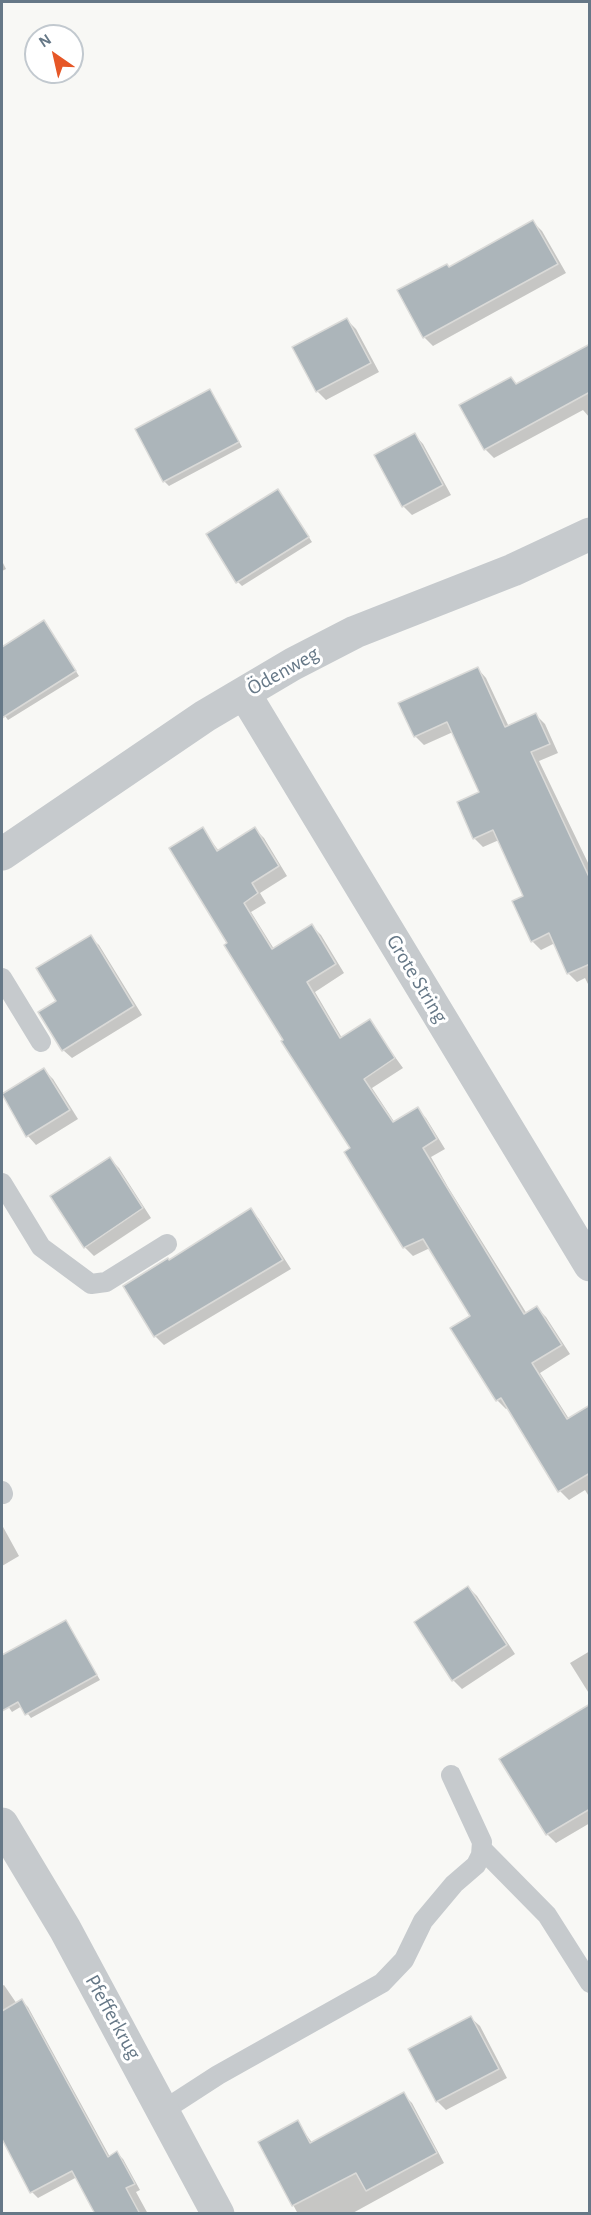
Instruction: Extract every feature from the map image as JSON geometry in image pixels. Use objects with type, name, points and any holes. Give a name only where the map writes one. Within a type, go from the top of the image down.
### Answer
[{"type":"street","name":"Ödenweg","points":[[2,854],[244,693],[355,632],[523,566],[590,534]]},
{"type":"street","name":"Grote String","points":[[244,693],[590,1265]]},
{"type":"street","name":"Pfefferkrug","points":[[2,1824],[65,1929],[218,2214]]},
{"type":"lane","points":[[2,978],[41,1042]]},
{"type":"lane","points":[[2,1183],[41,1247],[91,1284],[106,1282],[167,1244]]},
{"type":"lane","points":[[164,2110],[227,2069],[382,1983],[404,1960],[423,1921],[454,1884],[476,1865],[482,1848],[482,1842],[451,1774]]},
{"type":"lane","points":[[482,1848],[547,1915],[590,1983]]},
{"type":"building","points":[[533,220],[558,264],[423,338],[397,290],[447,264],[449,267]]},
{"type":"building","points":[[347,318],[371,363],[316,392],[292,347]]},
{"type":"building","points":[[590,344],[590,392],[484,450],[459,405],[511,377],[516,384]]},
{"type":"building","points":[[210,389],[239,442],[163,482],[135,429]]},
{"type":"building","points":[[415,433],[443,485],[402,507],[374,455]]},
{"type":"building","points":[[278,489],[309,537],[236,583],[206,534]]},
{"type":"building","points":[[44,620],[76,671],[2,718],[2,647]]},
{"type":"building","points":[[478,667],[505,727],[536,713],[550,744],[531,752],[590,879],[590,964],[567,974],[549,933],[531,942],[512,901],[523,896],[493,830],[473,839],[457,802],[479,792],[447,722],[414,737],[398,703]]},
{"type":"building","points":[[203,827],[217,851],[255,827],[279,866],[252,883],[258,893],[244,903],[272,949],[312,924],[336,964],[307,982],[340,1038],[370,1019],[395,1058],[364,1079],[393,1122],[418,1107],[437,1139],[423,1148],[524,1314],[537,1306],[562,1345],[532,1363],[567,1419],[590,1405],[590,1473],[558,1492],[501,1398],[496,1401],[450,1328],[470,1316],[423,1239],[403,1248],[344,1152],[350,1148],[281,1041],[283,1040],[224,945],[227,943],[169,848]]},
{"type":"building","points":[[91,935],[134,1006],[62,1051],[38,1012],[56,1001],[36,968]]},
{"type":"building","points":[[44,1068],[70,1110],[26,1137],[2,1094]]},
{"type":"building","points":[[110,1157],[143,1208],[84,1248],[50,1196]]},
{"type":"building","points":[[251,1208],[283,1260],[154,1337],[123,1286]]},
{"type":"building","points":[[468,1586],[507,1645],[452,1681],[414,1622]]},
{"type":"building","points":[[66,1620],[97,1675],[25,1715],[18,1702],[2,1711],[2,1655]]},
{"type":"building","points":[[590,1704],[590,1809],[546,1835],[499,1759]]},
{"type":"building","points":[[22,1999],[108,2157],[117,2151],[135,2184],[126,2188],[140,2214],[95,2214],[72,2171],[30,2193],[2,2139],[2,2011]]},
{"type":"building","points":[[471,2016],[499,2069],[436,2102],[408,2049]]},
{"type":"building","points":[[404,2092],[437,2153],[366,2191],[356,2173],[292,2206],[258,2142],[298,2120],[310,2143]]}]
